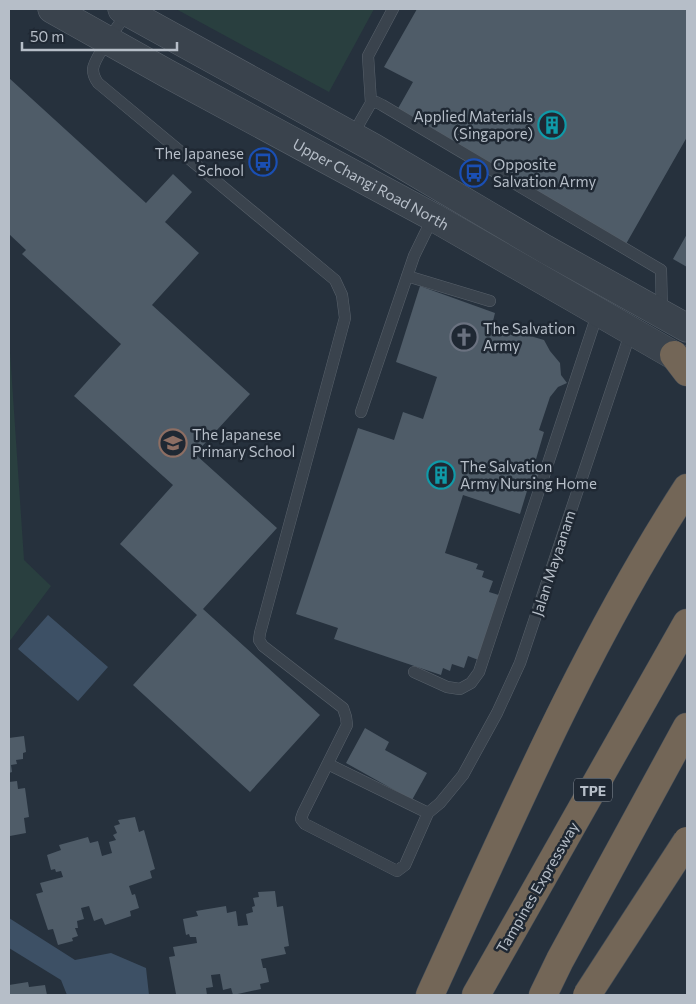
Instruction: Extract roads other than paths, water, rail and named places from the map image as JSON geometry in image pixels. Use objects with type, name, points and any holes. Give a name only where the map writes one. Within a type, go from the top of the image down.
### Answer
[{"type":"highway","points":[[430,995],[545,744],[631,580],[687,488]]},
{"type":"highway","name":"Tampines Expressway","points":[[476,995],[687,623]]},
{"type":"highway","points":[[543,995],[560,960],[687,727]]},
{"type":"highway","points":[[587,995],[683,847]]},
{"type":"street","name":"Upper Changi Road North","points":[[52,9],[433,217],[631,330],[683,363]]},
{"type":"street","name":"Upper Changi Road North","points":[[125,10],[354,137],[545,249],[687,328]]},
{"type":"lane","points":[[354,137],[371,103],[368,56],[393,9]]},
{"type":"lane","points":[[125,10],[93,66],[93,74],[98,84],[335,280],[342,295],[345,318],[259,640],[264,646],[343,708],[346,717],[347,725],[301,819],[305,824],[398,870],[405,865],[428,813],[328,764]]},
{"type":"lane","points":[[371,103],[376,102],[382,105],[661,270],[662,314]]},
{"type":"lane","points":[[361,412],[414,256],[433,217]]},
{"type":"lane","points":[[407,276],[490,301]]},
{"type":"lane","points":[[414,672],[447,687],[460,690],[470,683],[479,672],[598,312]]},
{"type":"lane","name":"Jalan Mayaanam","points":[[428,813],[448,794],[470,761],[497,713],[520,663],[631,330]]},
{"type":"water","points":[[48,615],[108,667],[78,701],[18,649]]},
{"type":"water","points":[[9,918],[75,960],[111,953],[146,968],[149,995],[67,995],[61,980],[9,948]]},
{"type":"place","name":"Applied Materials (Singapore)","points":[[552,125]]},
{"type":"place","name":"The Japanese School","points":[[263,162]]},
{"type":"place","name":"Opposite Salvation Army","points":[[474,173]]},
{"type":"place","name":"The Salvation Army","points":[[464,337]]},
{"type":"place","name":"The Japanese Primary School","points":[[173,443]]},
{"type":"place","name":"The Salvation Army Nursing Home","points":[[441,475]]}]
